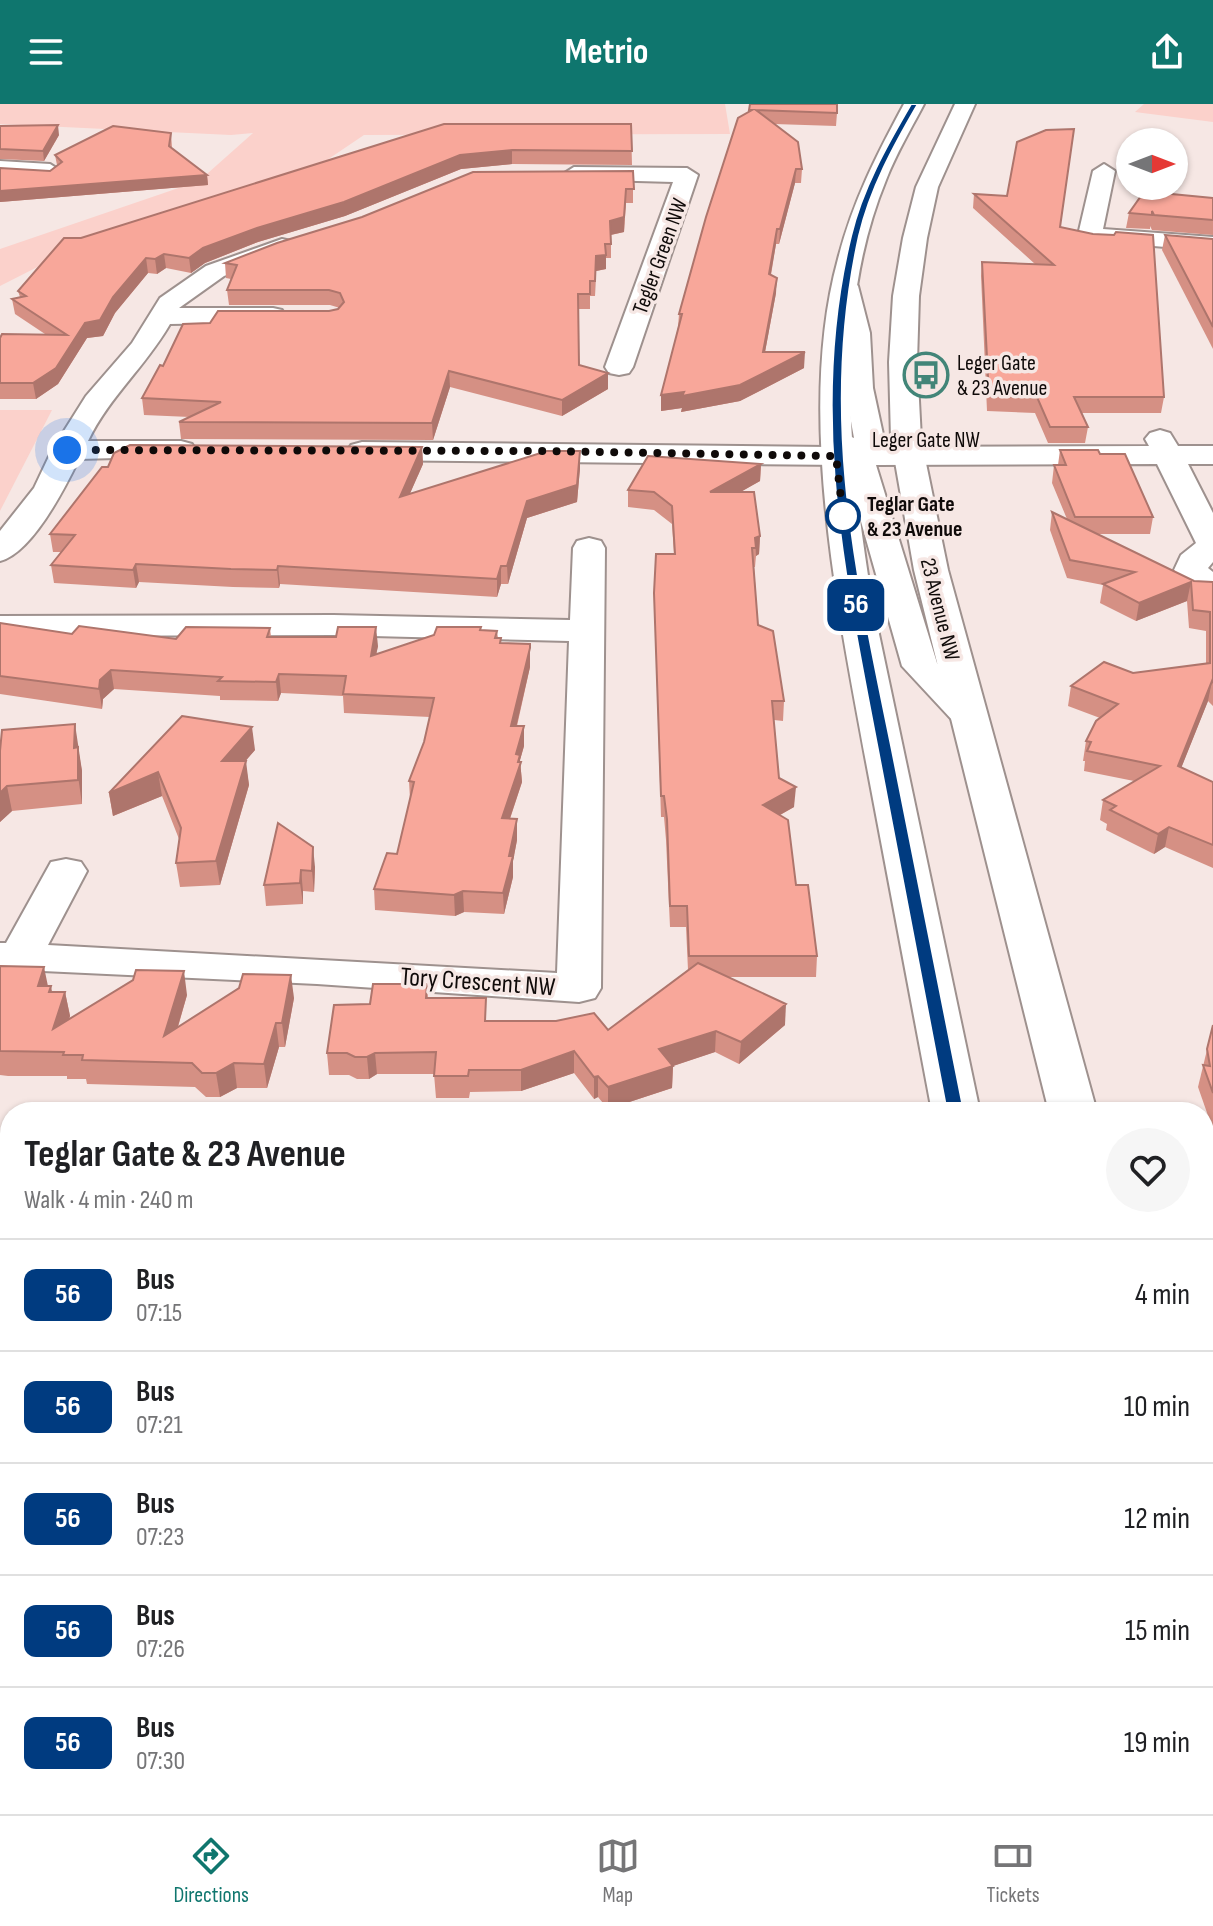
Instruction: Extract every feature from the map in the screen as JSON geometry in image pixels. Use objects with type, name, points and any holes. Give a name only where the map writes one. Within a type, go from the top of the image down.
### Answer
[{"type":"street","points":[[914,104],[899,127],[873,184],[855,235],[836,360],[850,448],[852,585],[954,1102]]},
{"type":"street","name":"23 Avenue NW","points":[[965,104],[927,187],[915,238],[905,309],[903,362],[908,447],[931,570],[1070,1102]]},
{"type":"street","points":[[0,168],[50,171]]},
{"type":"street","points":[[1104,171],[1090,235],[1213,244]]},
{"type":"street","name":"Tegler Green NW","points":[[544,174],[687,175],[619,367]]},
{"type":"street","points":[[0,551],[36,508],[100,396],[122,373],[169,303],[215,271],[311,237]]},
{"type":"street","points":[[163,316],[300,316]]},
{"type":"street","name":"Leger Gate NW","points":[[1166,447],[1213,438]]},
{"type":"street","points":[[1166,447],[1213,545],[1193,562],[1191,570],[1202,580],[1213,583]]},
{"type":"street","name":"Leger Gate NW","points":[[327,451],[1166,447],[1213,455]]},
{"type":"street","points":[[850,448],[920,666],[967,714]]},
{"type":"street","points":[[67,450],[202,450]]},
{"type":"street","name":"Tory Crescent NW","points":[[10,956],[579,988],[589,548]]},
{"type":"street","points":[[0,626],[333,625],[587,631]]},
{"type":"street","name":"Tory Crescent NW","points":[[10,956],[66,871]]},
{"type":"shaded area","points":[[0,104],[725,104],[730,134],[364,135],[327,160],[65,253],[0,286],[0,249],[199,181],[253,133],[231,135],[0,124]]},
{"type":"shaded area","points":[[1144,104],[1213,104],[1213,122],[1135,112]]},
{"type":"shaded area","points":[[0,410],[52,410],[0,511]]},
{"type":"building","points":[[750,104],[837,104],[837,113],[756,110],[798,142],[802,169],[796,169],[780,229],[777,229],[769,274],[777,278],[763,352],[805,352],[740,385],[682,396],[684,392],[661,395],[682,314],[679,314],[706,217],[738,118],[752,110],[749,110]]},
{"type":"building","points":[[444,124],[631,124],[632,151],[512,150],[460,155],[344,202],[203,248],[189,258],[164,254],[155,259],[146,258],[113,297],[100,320],[85,323],[56,368],[33,383],[0,383],[2,334],[67,335],[12,299],[26,296],[18,291],[64,238],[81,238]]},
{"type":"building","points":[[58,125],[43,151],[0,149],[0,126]]},
{"type":"building","points":[[113,126],[171,133],[169,146],[207,175],[0,191],[0,168],[50,171],[62,162],[55,155]]},
{"type":"building","points":[[1074,129],[1060,227],[1093,234],[1153,235],[1164,397],[1074,397],[1088,427],[1050,427],[1037,397],[989,396],[982,262],[1054,265],[974,194],[1007,196],[1017,142],[1046,130]]},
{"type":"building","points":[[633,171],[634,189],[626,189],[624,217],[610,221],[611,244],[605,244],[606,255],[596,256],[595,281],[590,281],[590,294],[578,294],[579,365],[608,373],[562,400],[449,371],[432,423],[179,422],[221,402],[142,398],[160,365],[163,366],[183,324],[210,323],[218,311],[329,311],[338,309],[344,302],[340,293],[329,290],[227,290],[237,265],[225,263],[277,243],[362,217],[473,172]]},
{"type":"building","points":[[1188,196],[1213,198],[1213,220],[1154,215],[1152,211],[1152,215],[1129,213],[1138,200],[1188,200]]},
{"type":"building","points":[[1165,235],[1213,239],[1213,327]]},
{"type":"building","points":[[130,445],[422,447],[400,497],[547,451],[580,451],[577,485],[527,501],[507,566],[501,566],[497,579],[278,566],[277,570],[136,564],[133,570],[51,565],[75,535],[50,534],[102,467],[108,467],[114,453]]},
{"type":"building","points":[[1060,450],[1125,454],[1153,517],[1075,517],[1054,465],[1066,465]]},
{"type":"building","points":[[648,456],[761,464],[710,492],[754,492],[760,536],[755,538],[756,548],[752,548],[758,625],[773,631],[784,701],[772,701],[779,778],[796,787],[763,805],[788,820],[796,885],[808,885],[817,956],[689,956],[687,906],[670,906],[667,819],[664,796],[661,796],[654,593],[656,554],[675,554],[672,506],[654,492],[628,490]]},
{"type":"building","points":[[1052,512],[1194,581],[1213,582],[1213,683],[1178,766],[1213,782],[1213,845],[1169,827],[1158,834],[1110,810],[1116,806],[1103,800],[1160,766],[1087,751],[1091,742],[1086,741],[1096,721],[1118,704],[1071,686],[1104,662],[1133,673],[1210,663],[1210,612],[1193,610],[1191,582],[1139,603],[1103,584],[1135,572],[1070,560]]},
{"type":"building","points":[[0,623],[72,634],[79,626],[176,639],[186,627],[270,628],[267,637],[336,637],[338,627],[376,627],[371,656],[434,635],[437,627],[481,627],[480,630],[497,631],[495,638],[501,638],[500,643],[530,644],[511,726],[524,726],[516,754],[520,755],[518,762],[521,762],[502,818],[517,819],[509,856],[513,856],[503,893],[463,891],[454,895],[374,889],[387,853],[397,854],[414,782],[409,781],[424,742],[434,698],[343,694],[346,676],[279,674],[276,682],[218,681],[222,677],[111,670],[100,680],[99,689],[0,676]]},
{"type":"building","points":[[182,716],[252,727],[222,761],[246,761],[216,861],[176,863],[181,828],[158,772],[109,793]]},
{"type":"building","points":[[75,724],[78,780],[7,786],[0,793],[2,730]]},
{"type":"building","points":[[278,823],[313,847],[312,871],[301,870],[300,883],[264,885]]},
{"type":"building","points":[[698,963],[786,1004],[741,1042],[716,1031],[659,1049],[673,1066],[608,1087],[598,1076],[594,1077],[574,1051],[521,1070],[469,1070],[468,1076],[434,1076],[436,1052],[375,1053],[367,1057],[327,1053],[334,1005],[370,1004],[373,984],[427,984],[426,998],[486,998],[485,1021],[556,1021],[594,1013],[608,1030]]},
{"type":"building","points":[[0,966],[44,967],[38,986],[51,986],[49,992],[65,992],[53,1029],[133,980],[136,970],[184,971],[164,1036],[239,988],[243,974],[291,975],[282,1023],[276,1023],[264,1064],[234,1063],[216,1073],[202,1073],[192,1063],[82,1060],[83,1055],[63,1055],[64,1052],[0,1051]]},
{"type":"building","points":[[1213,1025],[1213,1093],[1203,1065],[1210,1066],[1207,1049]]},
{"type":"bus line","name":"56","points":[[914,104],[885,155],[855,235],[836,360],[836,456],[849,569],[954,1102]]},
{"type":"place","name":"Leger Gate & 23 Avenue","points":[[926,375]]},
{"type":"place","name":"Teglar Gate & 23 Avenue","points":[[843,516]]},
{"type":"route","points":[[67,450],[544,451],[836,456],[843,516]]}]
